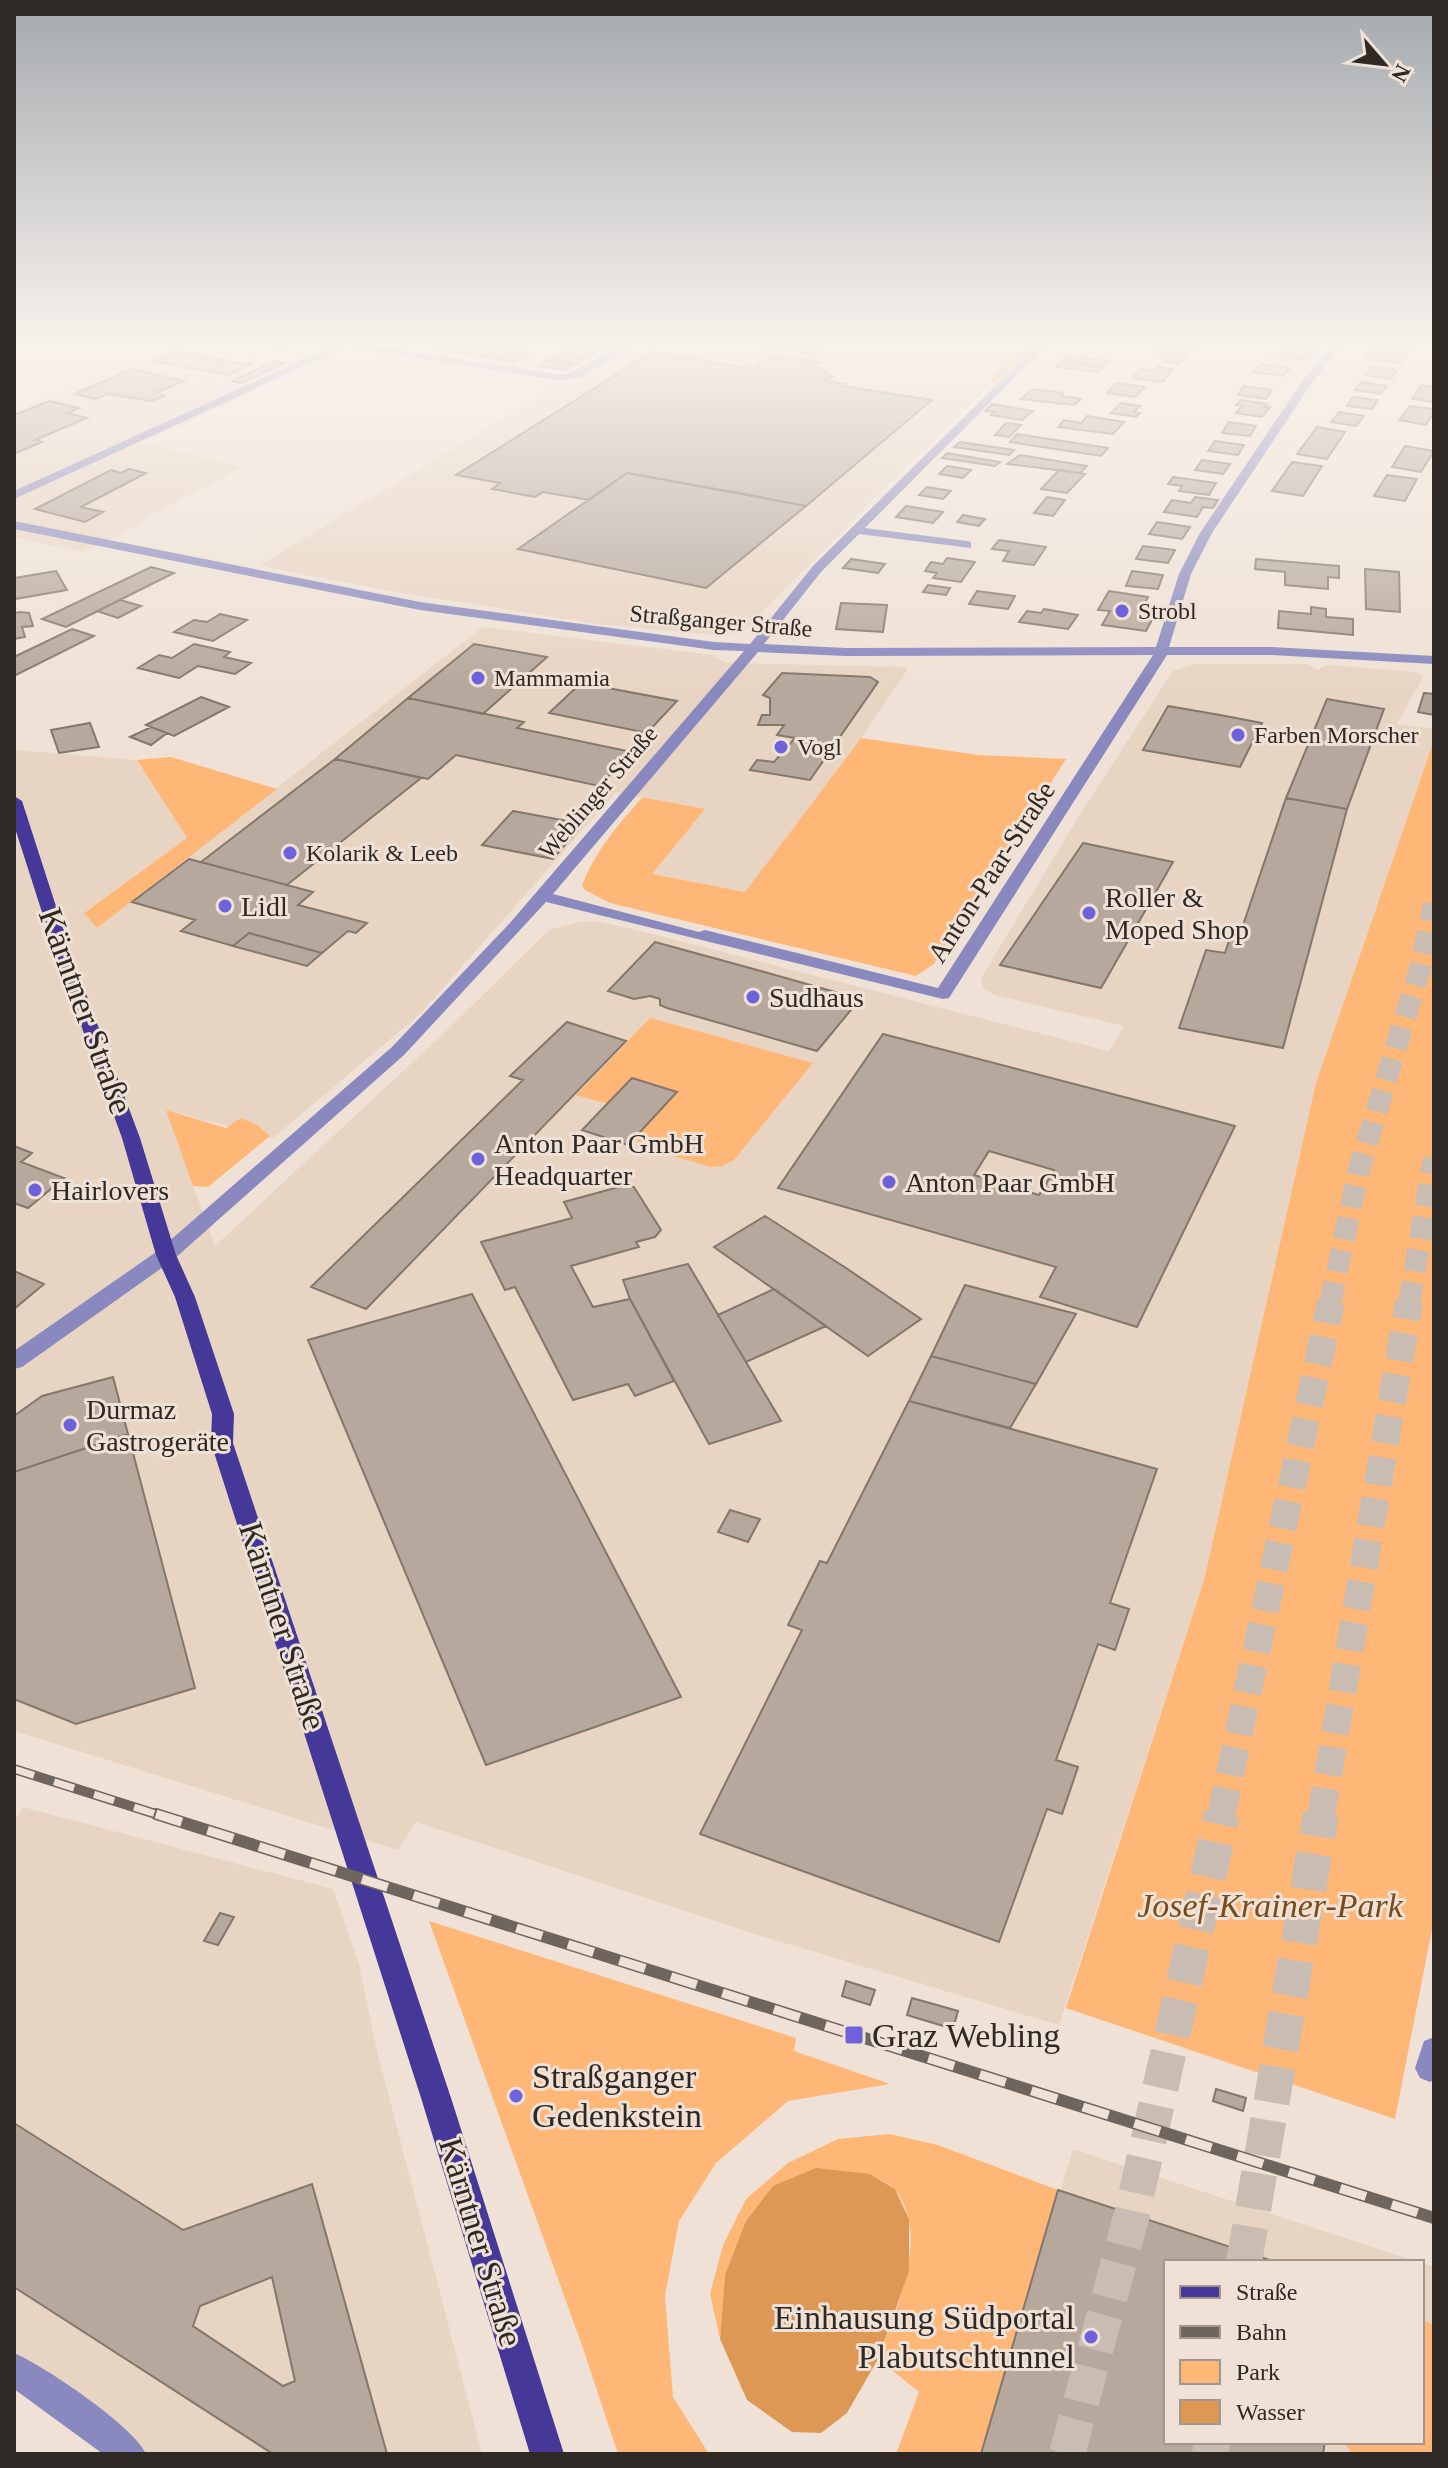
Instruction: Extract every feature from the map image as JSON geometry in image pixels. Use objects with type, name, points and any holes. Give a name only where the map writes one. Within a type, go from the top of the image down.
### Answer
[{"type":"main road","name":"Kärntner Straße","points":[[14,801],[65,959],[142,1170],[166,1255],[185,1297],[223,1414],[222,1443],[437,2101],[547,2454]]},
{"type":"street","points":[[14,495],[99,456]]},
{"type":"street","name":"Weblinger Straße","points":[[14,1362],[166,1255],[398,1051],[542,896],[712,700],[817,569],[931,456]]},
{"type":"street","points":[[1161,651],[1185,574],[1206,533],[1257,456]]},
{"type":"street","name":"Straßganger Straße","points":[[14,525],[420,606],[630,636],[752,649],[846,652],[1271,651],[1434,660]]},
{"type":"street","points":[[857,530],[967,545]]},
{"type":"street","name":"Anton-Paar-Straße","points":[[542,896],[943,994],[1142,689],[1161,651]]},
{"type":"street","points":[[14,2369],[85,2418],[129,2454]]},
{"type":"shaded area","points":[[14,456],[198,456],[243,467],[143,519],[146,520],[116,537],[82,552],[14,537]]},
{"type":"shaded area","points":[[440,456],[917,456],[747,628],[735,633],[717,635],[599,624],[396,592],[259,566]]},
{"type":"shaded area","name":"Anton Paar GmbH","points":[[483,627],[713,655],[726,663],[906,667],[907,670],[861,738],[745,892],[651,874],[704,810],[616,792],[420,1014],[273,1138],[166,1110],[215,1246],[442,1035],[549,930],[578,922],[601,922],[657,935],[1109,1051],[1124,1026],[994,995],[983,987],[981,978],[1084,808],[1173,671],[1195,664],[1307,664],[1317,670],[1327,665],[1416,672],[1423,677],[1397,724],[1434,729],[1434,740],[1316,1083],[1204,1580],[1059,2025],[755,1934],[416,1822],[398,1850],[14,1731],[14,750],[137,760],[187,838],[85,912],[97,928]]},
{"type":"shaded area","points":[[23,1807],[333,1889],[359,1964],[377,2051],[482,2454],[133,2454],[14,2369],[14,1821]]},
{"type":"shaded area","name":"Einhausung Südportal Plabutschtunnel","points":[[1073,2149],[1412,2260],[1164,2260],[1164,2444],[1424,2444],[1424,2264],[1434,2267],[1434,2454],[981,2454]]},
{"type":"green space","points":[[861,738],[978,755],[1066,759],[934,964],[916,976],[610,903],[585,890],[582,885],[608,839],[642,798],[646,798],[705,809],[652,874],[745,892]]},
{"type":"green space","name":"Josef-Krainer-Park","points":[[1434,740],[1434,1919],[1395,2119],[1066,2008],[1204,1580],[1316,1083]]},
{"type":"green space","points":[[171,757],[277,789],[97,928],[84,913],[187,838],[137,760]]},
{"type":"green space","points":[[650,1018],[813,1063],[734,1160],[711,1167],[642,1147],[608,1104],[576,1095]]},
{"type":"green space","points":[[166,1110],[226,1128],[241,1118],[257,1125],[270,1136],[208,1187],[193,1186]]},
{"type":"green space","points":[[429,1921],[796,2038],[794,2051],[890,2084],[788,2101],[716,2163],[679,2221],[665,2296],[673,2397],[709,2454],[618,2454]]},
{"type":"green space","points":[[889,2134],[938,2145],[1058,2190],[981,2454],[896,2454],[919,2392],[878,2359],[906,2275],[910,2230],[906,2210],[896,2191],[870,2174],[725,2275],[720,2339],[710,2294],[723,2245],[746,2199],[788,2163],[838,2139]]},
{"type":"green space","points":[[1424,2320],[1434,2325],[1434,2454],[1352,2454],[1345,2444],[1424,2444]]},
{"type":"water","points":[[816,2168],[870,2174],[895,2189],[909,2219],[909,2271],[878,2359],[847,2413],[821,2433],[792,2432],[747,2400],[720,2339],[725,2275],[746,2221],[773,2186]]},
{"type":"building","points":[[486,456],[865,456],[806,506],[627,473],[589,500],[543,492],[535,497],[492,489],[500,483],[456,475]]},
{"type":"building","points":[[966,456],[1000,462],[995,466],[942,458]]},
{"type":"building","points":[[1018,456],[1027,456],[1087,466],[1080,473],[1007,464]]},
{"type":"building","points":[[1399,456],[1431,456],[1421,472],[1392,467]]},
{"type":"building","points":[[1202,460],[1230,464],[1223,474],[1195,470]]},
{"type":"building","points":[[1292,462],[1322,466],[1303,496],[1272,491]]},
{"type":"building","points":[[947,466],[971,470],[963,478],[939,474]]},
{"type":"building","points":[[129,469],[146,473],[81,507],[103,512],[85,522],[35,509],[111,470],[121,473]]},
{"type":"building","points":[[1059,470],[1085,474],[1067,493],[1041,489]]},
{"type":"building","points":[[627,473],[806,506],[706,588],[518,549]]},
{"type":"building","points":[[1387,475],[1417,479],[1405,501],[1374,496]]},
{"type":"building","points":[[1173,477],[1216,483],[1209,495],[1179,491],[1182,486],[1168,484]]},
{"type":"building","points":[[927,487],[951,491],[943,499],[919,495]]},
{"type":"building","points":[[1047,497],[1065,500],[1053,516],[1034,513]]},
{"type":"building","points":[[1195,497],[1218,500],[1213,508],[1203,507],[1197,517],[1164,512],[1172,500],[1191,503]]},
{"type":"building","points":[[906,506],[943,512],[933,523],[896,517]]},
{"type":"building","points":[[963,515],[985,519],[979,526],[957,522]]},
{"type":"building","points":[[1157,522],[1190,527],[1182,539],[1149,534]]},
{"type":"building","points":[[999,540],[1046,547],[1034,565],[1003,561],[1009,551],[992,549]]},
{"type":"building","points":[[1143,546],[1175,550],[1168,563],[1136,559]]},
{"type":"building","points":[[947,558],[975,562],[961,582],[933,578],[937,573],[925,571],[931,562],[943,564]]},
{"type":"building","points":[[851,559],[885,564],[878,573],[843,568]]},
{"type":"building","points":[[1256,559],[1339,566],[1339,578],[1328,577],[1328,589],[1285,585],[1285,572],[1255,569]]},
{"type":"building","points":[[151,567],[174,573],[66,627],[42,619]]},
{"type":"building","points":[[1365,569],[1399,572],[1400,612],[1366,609]]},
{"type":"building","points":[[56,571],[67,590],[15,599],[14,578]]},
{"type":"building","points":[[1132,571],[1163,575],[1158,589],[1126,586]]},
{"type":"building","points":[[928,585],[950,588],[946,595],[923,592]]},
{"type":"building","points":[[977,591],[1015,596],[1008,609],[969,604]]},
{"type":"building","name":"Strobl","points":[[1109,591],[1148,597],[1138,616],[1153,618],[1146,631],[1102,625],[1110,611],[1098,610]]},
{"type":"building","points":[[120,600],[141,606],[118,618],[97,611]]},
{"type":"building","points":[[841,603],[887,605],[883,632],[836,629]]},
{"type":"building","points":[[1311,607],[1326,609],[1326,617],[1353,619],[1353,635],[1278,628],[1279,611],[1311,614]]},
{"type":"building","points":[[1044,609],[1078,615],[1068,629],[1019,622],[1027,611],[1041,613]]},
{"type":"building","points":[[14,613],[29,613],[33,626],[22,627],[25,637],[14,639]]},
{"type":"building","points":[[220,614],[247,620],[213,641],[174,632],[194,620],[207,622]]},
{"type":"building","points":[[72,629],[94,636],[14,676],[14,657]]},
{"type":"building","points":[[194,644],[230,652],[224,657],[251,663],[235,674],[198,666],[179,678],[138,668],[159,655],[172,658]]},
{"type":"building","name":"Mammamia","points":[[474,644],[547,657],[483,714],[408,698]]},
{"type":"building","points":[[782,673],[870,677],[878,682],[810,780],[750,770],[757,760],[774,762],[795,738],[777,735],[784,725],[758,725],[762,715],[770,715],[770,698],[763,695]]},
{"type":"building","points":[[581,683],[677,701],[647,733],[549,713]]},
{"type":"building","points":[[1424,693],[1434,694],[1434,715],[1418,712]]},
{"type":"building","points":[[201,697],[229,707],[174,736],[146,725]]},
{"type":"building","points":[[408,698],[524,722],[517,728],[632,752],[599,786],[456,755],[428,779],[335,759]]},
{"type":"building","points":[[1327,699],[1384,709],[1347,809],[1286,798]]},
{"type":"building","points":[[1168,706],[1262,723],[1240,767],[1143,750]]},
{"type":"building","points":[[90,723],[99,747],[59,753],[51,730]]},
{"type":"building","points":[[151,727],[167,733],[151,745],[130,737]]},
{"type":"building","points":[[335,759],[421,778],[287,885],[201,862]]},
{"type":"building","points":[[1286,798],[1347,809],[1283,1048],[1179,1028],[1206,950],[1225,953],[1230,938],[1238,940]]},
{"type":"building","points":[[513,811],[583,824],[553,859],[482,845]]},
{"type":"building","name":"Roller & Moped Shop","points":[[1083,843],[1173,862],[1101,988],[1000,965]]},
{"type":"building","name":"Lidl","points":[[189,859],[313,892],[298,905],[367,923],[356,933],[348,931],[322,953],[249,933],[233,946],[181,931],[195,920],[132,902]]},
{"type":"building","points":[[249,933],[322,953],[307,966],[233,946]]},
{"type":"building","name":"Sudhaus","points":[[655,942],[860,999],[817,1051],[667,1008],[660,1005],[660,999],[650,996],[634,999],[608,991]]},
{"type":"building","name":"Anton Paar GmbH Headquarter","points":[[567,1022],[626,1041],[366,1309],[311,1287],[523,1080],[510,1076]]},
{"type":"building","name":"Anton Paar GmbH","points":[[883,1034],[1235,1126],[1137,1327],[1040,1297],[1056,1267],[778,1188]],"holes":[[[989,1151],[1054,1170],[1039,1195],[974,1175]]]},
{"type":"building","points":[[632,1078],[677,1092],[628,1145],[582,1130]]},
{"type":"building","points":[[14,1146],[32,1153],[21,1162],[64,1178],[28,1208],[14,1203]]},
{"type":"building","points":[[626,1185],[634,1187],[661,1230],[655,1237],[636,1242],[639,1247],[571,1266],[593,1307],[630,1299],[674,1381],[635,1396],[628,1384],[573,1400],[515,1287],[505,1290],[481,1242],[572,1218],[564,1202]]},
{"type":"building","points":[[765,1216],[921,1319],[868,1356],[714,1247]]},
{"type":"building","points":[[688,1264],[781,1421],[709,1444],[630,1299],[623,1280]]},
{"type":"building","points":[[14,1271],[44,1284],[14,1309]]},
{"type":"building","points":[[965,1285],[1076,1314],[1036,1384],[931,1356]]},
{"type":"building","points":[[774,1289],[826,1326],[746,1362],[718,1315]]},
{"type":"building","points":[[472,1294],[681,1697],[486,1765],[308,1340]]},
{"type":"building","points":[[931,1356],[1036,1384],[1010,1428],[909,1401]]},
{"type":"building","name":"Durmaz Gastrogeräte","points":[[113,1377],[128,1434],[14,1472],[14,1416],[42,1396]]},
{"type":"building","points":[[909,1401],[1157,1469],[1110,1603],[1129,1609],[1115,1650],[1098,1644],[1056,1760],[1078,1767],[1062,1814],[1047,1809],[999,1942],[700,1834],[802,1630],[788,1625],[820,1561],[827,1563]]},
{"type":"building","points":[[128,1434],[195,1688],[76,1724],[14,1699],[14,1472]]},
{"type":"building","points":[[730,1510],[760,1519],[748,1542],[718,1532]]},
{"type":"building","points":[[220,1913],[234,1917],[218,1945],[204,1941]]},
{"type":"building","points":[[846,1981],[875,1990],[870,2005],[842,1996]]},
{"type":"building","points":[[912,1998],[958,2011],[953,2029],[907,2015]]},
{"type":"building","points":[[1152,2069],[1174,2076],[1171,2088],[1149,2081]]},
{"type":"building","points":[[1216,2089],[1246,2098],[1243,2111],[1213,2101]]},
{"type":"building","points":[[14,2123],[183,2230],[312,2184],[387,2454],[273,2454],[14,2287]],"holes":[[[272,2277],[295,2381],[283,2386],[193,2326],[200,2306]]]},
{"type":"building","name":"Einhausung Südportal Plabutschtunnel","points":[[1058,2190],[1270,2260],[1164,2260],[1164,2444],[1325,2444],[1323,2454],[981,2454]]},
{"type":"tunnel","points":[[1330,1304],[1359,1169],[1421,965],[1434,904]]},
{"type":"tunnel","points":[[1409,1304],[1434,1158]]},
{"type":"tunnel","points":[[1221,1816],[1331,1302]]},
{"type":"tunnel","points":[[1321,1816],[1409,1302]]},
{"type":"tunnel","points":[[1067,2454],[1132,2214],[1222,1814]]},
{"type":"tunnel","points":[[1244,2260],[1321,1814]]},
{"type":"tunnel","points":[[1210,2454],[1212,2444]]},
{"type":"railway","points":[[14,1769],[162,1816]]},
{"type":"railway","points":[[156,1814],[1434,2218]]},
{"type":"place","name":"Strobl","points":[[1122,611]]},
{"type":"place","name":"Mammamia","points":[[478,678]]},
{"type":"place","name":"Farben Morscher","points":[[1238,735]]},
{"type":"place","name":"Vogl","points":[[781,747]]},
{"type":"place","name":"Kolarik & Leeb","points":[[290,853]]},
{"type":"place","name":"Lidl","points":[[225,906]]},
{"type":"place","name":"Roller & Moped Shop","points":[[1089,913]]},
{"type":"place","name":"Sudhaus","points":[[753,997]]},
{"type":"place","name":"Anton Paar GmbH Headquarter","points":[[478,1159]]},
{"type":"place","name":"Anton Paar GmbH","points":[[889,1182]]},
{"type":"place","name":"Hairlovers","points":[[35,1190]]},
{"type":"place","name":"Durmaz Gastrogeräte","points":[[70,1425]]},
{"type":"place","name":"Graz Webling","points":[[854,2035]]},
{"type":"place","name":"Straßganger Gedenkstein","points":[[516,2096]]},
{"type":"place","name":"Einhausung Südportal Plabutschtunnel","points":[[1091,2337]]}]
